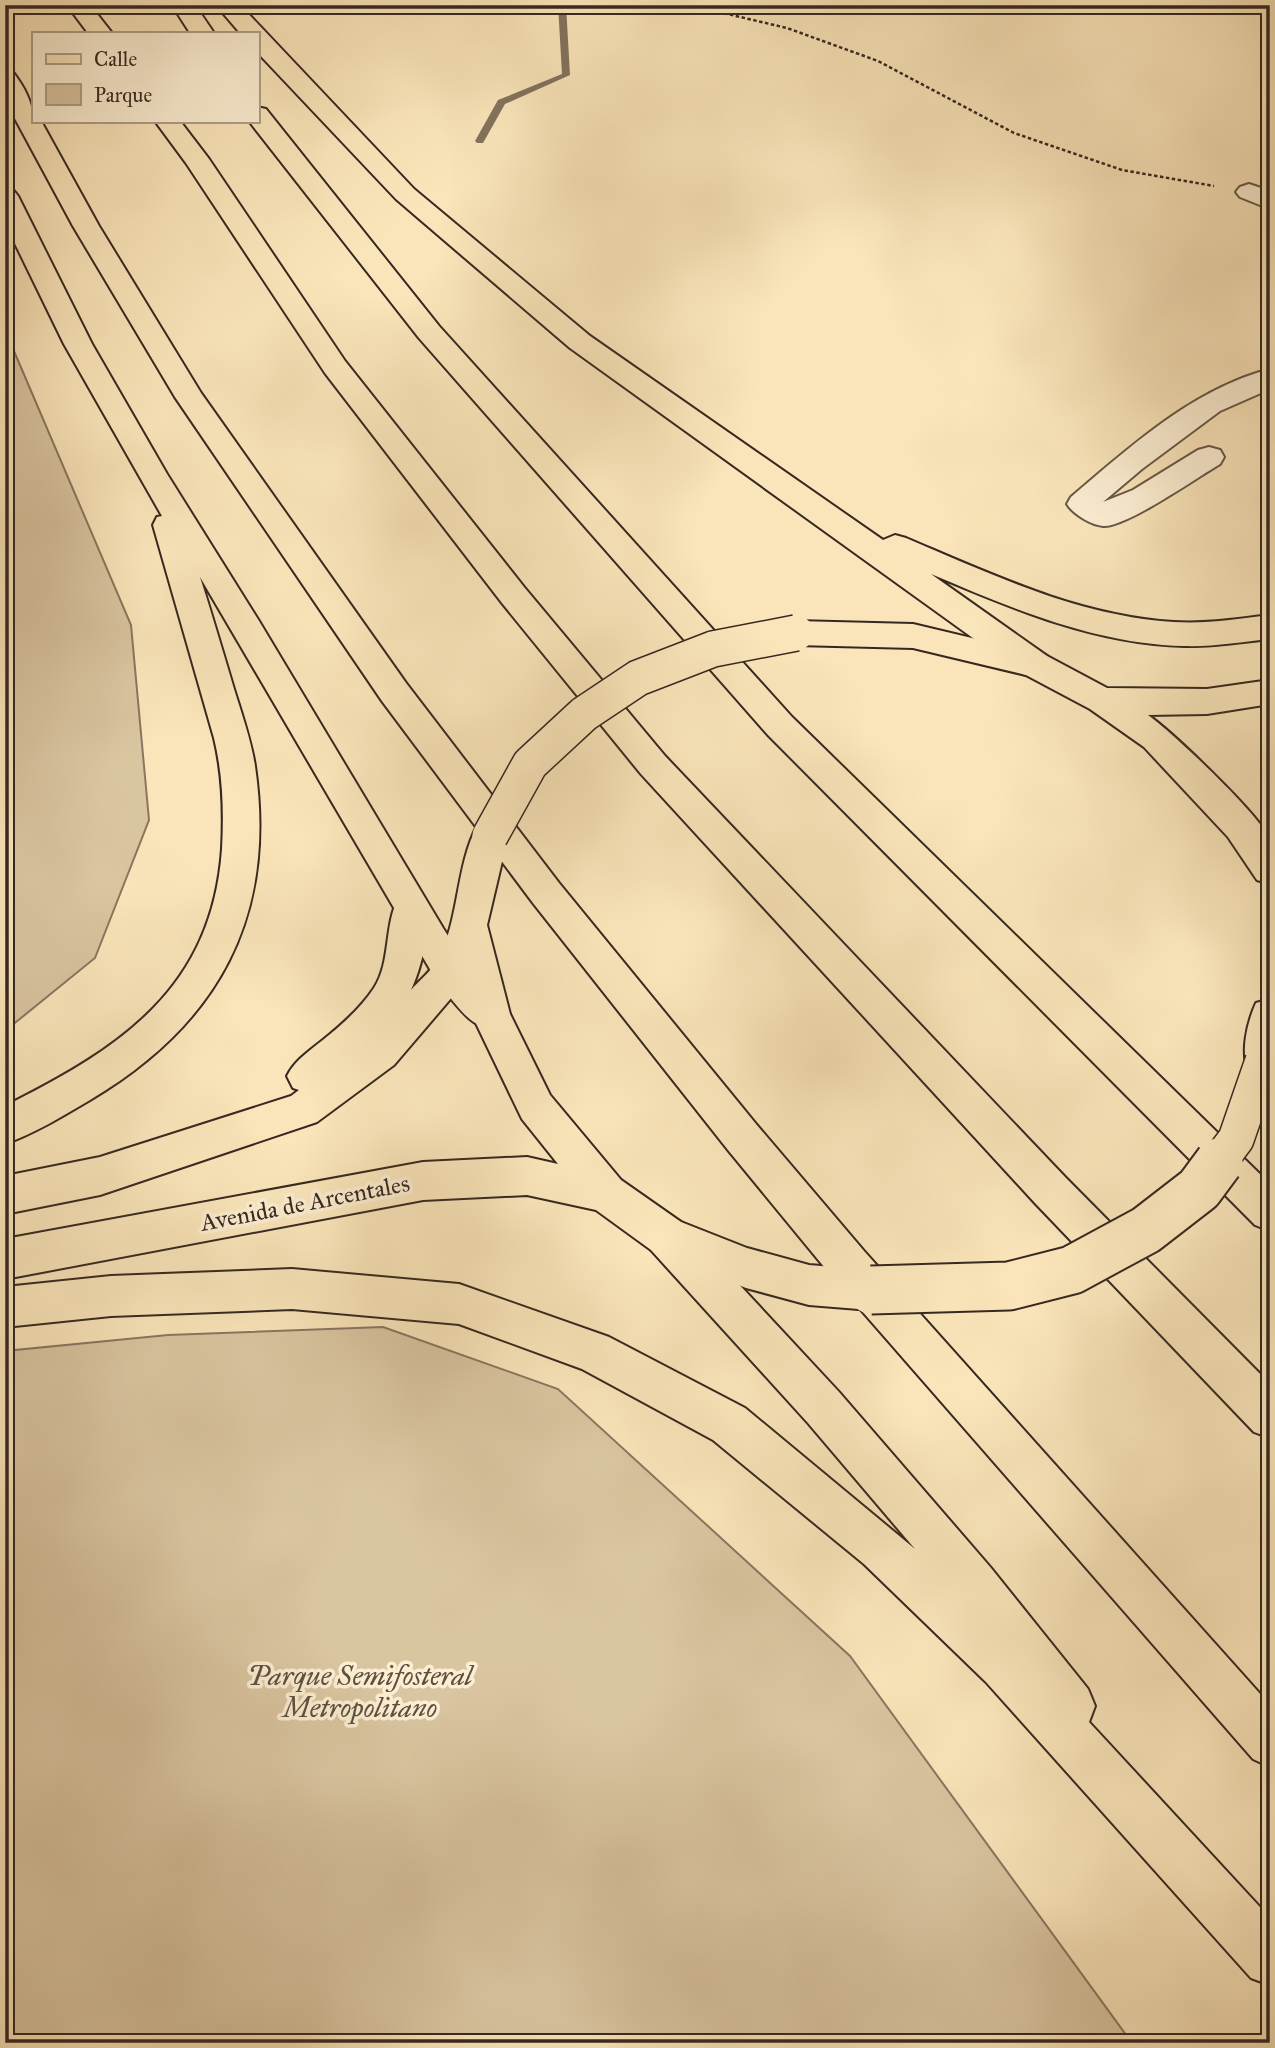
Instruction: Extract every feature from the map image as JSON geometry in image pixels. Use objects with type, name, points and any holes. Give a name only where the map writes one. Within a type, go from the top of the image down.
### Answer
[{"type":"main road","points":[[78,5],[113,28]]},
{"type":"main road","points":[[183,5],[201,32]]},
{"type":"main road","points":[[227,5],[252,32]]},
{"type":"main road","points":[[259,40],[405,194],[580,342],[834,520],[1035,666],[1102,700],[1165,747],[1241,827],[1270,870]]},
{"type":"main road","points":[[5,77],[86,226],[188,397],[394,692],[546,892],[742,1137],[849,1265],[1270,1742]]},
{"type":"main road","points":[[259,117],[429,332],[780,726],[1270,1212]]},
{"type":"main road","points":[[168,122],[196,159],[335,367],[513,596],[653,765],[1050,1190],[1270,1416]]},
{"type":"main road","points":[[175,122],[196,159]]},
{"type":"main road","points":[[5,196],[78,344],[153,476],[248,629],[411,910],[451,972],[491,1015]]},
{"type":"main road","points":[[5,1126],[46,1106],[100,1073],[141,1044],[171,1017],[201,981],[224,938],[236,900],[242,853],[236,754],[153,476]]},
{"type":"main road","points":[[834,520],[1014,596],[1059,612],[1119,627],[1173,634],[1210,634],[1270,627]]},
{"type":"main road","points":[[5,1195],[100,1176],[303,1110],[380,1053],[451,972],[469,925],[490,836],[530,764],[584,714],[638,678],[713,649],[796,633],[913,636],[1035,666]]},
{"type":"main road","points":[[1102,700],[1185,705],[1243,699],[1270,692]]},
{"type":"main road","points":[[235,1133],[358,1036],[391,994],[405,948],[411,910]]},
{"type":"main road","points":[[469,925],[491,1015],[537,1107],[606,1193],[666,1236],[775,1351],[1000,1613],[1227,1911]]},
{"type":"main road","points":[[666,1236],[746,1268],[809,1285],[871,1290],[1009,1286],[1072,1270],[1146,1230],[1199,1189],[1236,1139],[1263,1061],[1270,1015]]},
{"type":"main road","name":"Avenida de Arcentales","points":[[5,1259],[423,1181],[527,1176],[606,1193]]},
{"type":"main road","points":[[5,1307],[111,1296],[292,1289],[459,1304],[594,1352],[729,1424],[880,1548],[1003,1665],[1270,1959]]},
{"type":"street","points":[[1209,457],[1144,497],[1105,516],[1082,504],[1131,461],[1210,404],[1270,378]]},
{"type":"path","points":[[689,5],[787,28],[878,61],[1014,133],[1122,170],[1259,197]]},
{"type":"green space","points":[[5,330],[131,625],[149,820],[95,958],[5,1031]]},
{"type":"green space","name":"Parque Semifosteral Metropolitano","points":[[383,1327],[558,1389],[850,1656],[1132,2043],[5,2043],[5,1351],[168,1335]]},
{"type":"waterway","points":[[480,141],[501,102],[566,75],[562,5]]}]
